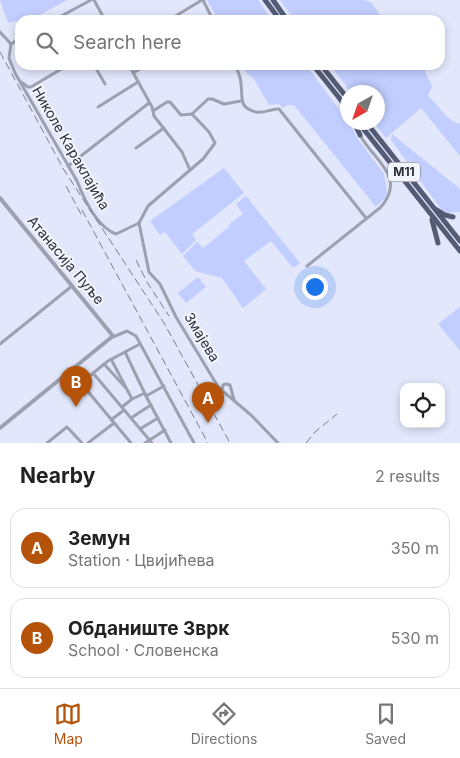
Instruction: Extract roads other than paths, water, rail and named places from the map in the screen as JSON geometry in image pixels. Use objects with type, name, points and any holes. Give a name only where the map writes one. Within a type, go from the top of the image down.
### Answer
[{"type":"highway","points":[[265,0],[276,15]]},
{"type":"highway","points":[[273,0],[284,15]]},
{"type":"highway","points":[[317,70],[340,99]]},
{"type":"highway","points":[[325,70],[340,89]]},
{"type":"highway","points":[[358,130],[360,135]]},
{"type":"highway","name":"M11","points":[[362,130],[460,251]]},
{"type":"highway","name":"M11","points":[[372,130],[460,241]]},
{"type":"highway","points":[[430,204],[445,215],[453,217]]},
{"type":"highway","points":[[427,211],[435,227],[438,243]]},
{"type":"street","points":[[66,14],[92,0],[101,15]]},
{"type":"street","points":[[177,15],[202,0],[210,15]]},
{"type":"street","points":[[0,32],[11,44],[15,41]]},
{"type":"street","name":"Николе Караклајића","points":[[11,44],[10,58],[19,80],[92,209],[100,220],[116,234],[139,223]]},
{"type":"street","points":[[19,80],[28,87],[31,87],[60,70]]},
{"type":"street","points":[[97,70],[105,84]]},
{"type":"street","points":[[131,70],[154,116],[182,152],[190,170]]},
{"type":"street","points":[[133,74],[139,70]]},
{"type":"street","points":[[237,70],[242,84],[241,101],[248,108],[256,112],[278,108],[366,218]]},
{"type":"street","points":[[98,107],[138,82]]},
{"type":"street","points":[[153,111],[169,102],[182,115],[192,114],[208,99],[224,104],[241,101]]},
{"type":"street","points":[[68,166],[149,103]]},
{"type":"street","points":[[139,223],[148,207],[206,156],[215,143],[209,132],[192,114]]},
{"type":"street","points":[[136,148],[164,128]]},
{"type":"street","points":[[306,266],[374,213],[381,207],[389,195],[390,180],[386,169],[360,135]]},
{"type":"street","name":"Атанасија Пуље","points":[[0,198],[110,330],[112,337]]},
{"type":"street","name":"Змајева","points":[[139,223],[149,272],[160,284],[188,338],[216,384],[222,388]]},
{"type":"street","points":[[0,344],[72,286]]},
{"type":"street","points":[[0,428],[112,337],[130,332],[136,336],[194,443]]},
{"type":"street","points":[[81,383],[111,359],[140,344]]},
{"type":"street","points":[[125,352],[150,405],[171,443]]},
{"type":"street","points":[[111,359],[132,399]]},
{"type":"street","points":[[104,364],[125,387]]},
{"type":"street","points":[[70,370],[130,443]]},
{"type":"street","points":[[93,373],[151,441]]},
{"type":"street","points":[[235,400],[231,387],[229,384],[225,384],[222,388],[226,394],[235,400],[278,443]]},
{"type":"street","points":[[88,443],[132,399],[164,386]]},
{"type":"street","points":[[226,394],[232,392]]},
{"type":"street","points":[[131,418],[150,405]]},
{"type":"street","points":[[140,429],[158,418]]},
{"type":"street","points":[[47,443],[68,427],[82,443]]},
{"type":"street","points":[[145,443],[151,441],[165,430]]},
{"type":"railway","points":[[0,52],[64,170],[164,323],[230,443]]},
{"type":"railway","points":[[66,186],[82,216]]},
{"type":"railway","points":[[82,210],[208,443]]},
{"type":"railway","points":[[136,260],[147,282],[169,316]]},
{"type":"railway","points":[[306,443],[315,432],[337,414]]},
{"type":"place","name":"Обданиште Зврк","points":[[76,407]]},
{"type":"place","name":"Земун","points":[[208,423]]}]
